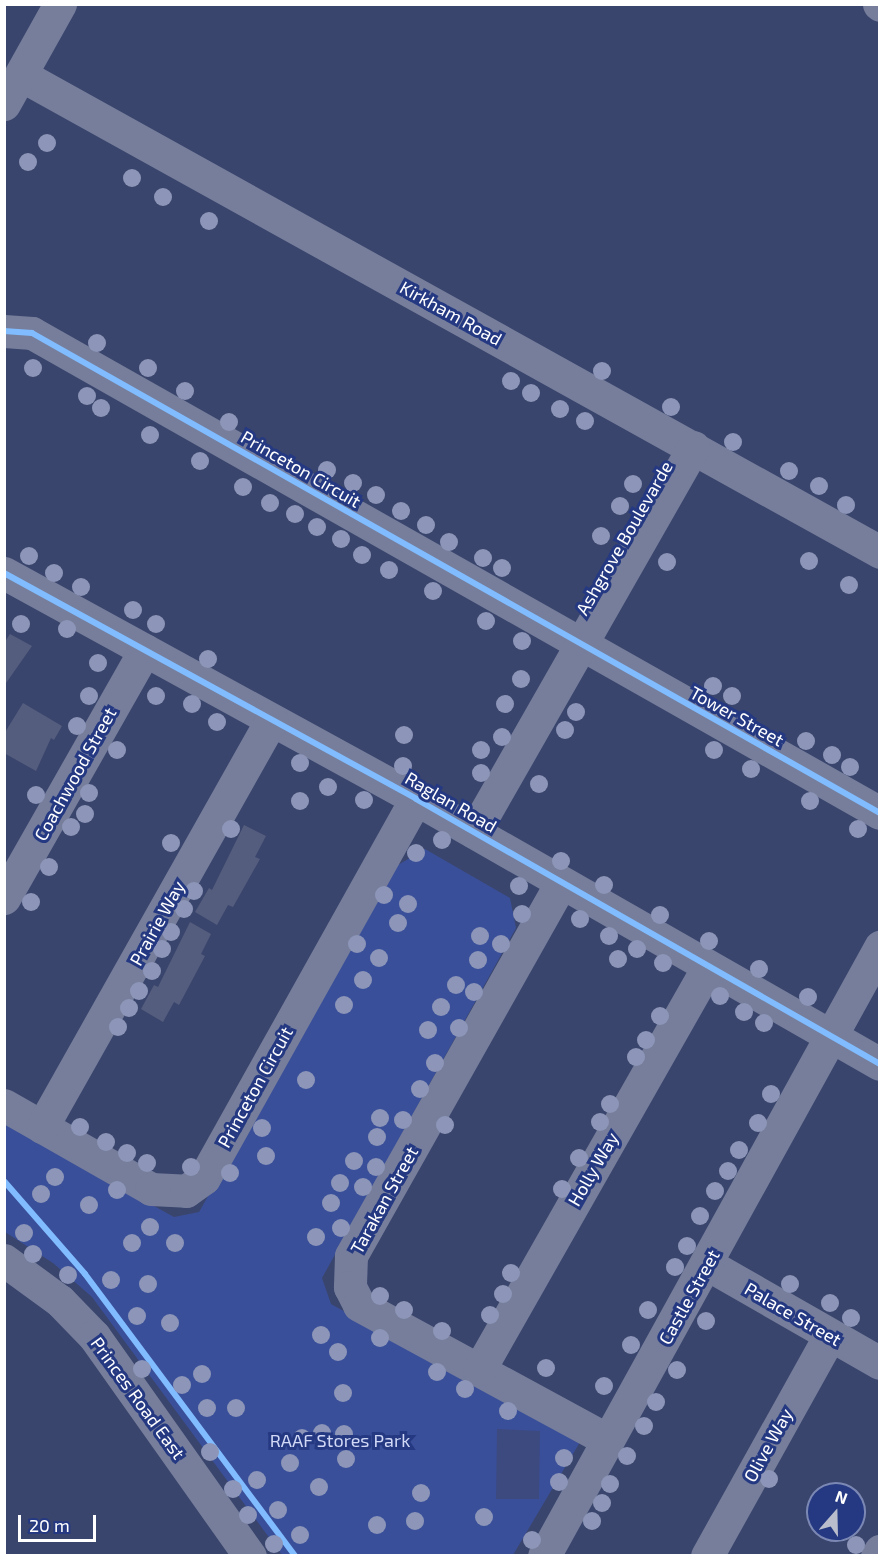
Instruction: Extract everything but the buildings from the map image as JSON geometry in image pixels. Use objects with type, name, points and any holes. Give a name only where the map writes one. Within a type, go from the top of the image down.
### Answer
[{"type":"street","points":[[4,104],[60,4]]},
{"type":"street","name":"Kirkham Road","points":[[21,75],[694,447],[879,552]]},
{"type":"street","name":"Princeton Circuit","points":[[4,331],[32,333],[580,644]]},
{"type":"street","name":"Ashgrove Boulevarde","points":[[474,832],[694,447]]},
{"type":"street","name":"Raglan Road","points":[[9,585],[145,650],[416,799],[706,968],[879,1064]]},
{"type":"street","name":"Tower Street","points":[[580,644],[879,813]]},
{"type":"street","name":"Coachwood Street","points":[[4,898],[145,650]]},
{"type":"street","name":"Prairie Way","points":[[42,1127],[271,720]]},
{"type":"street","name":"Princeton Circuit","points":[[4,1105],[151,1190],[186,1191],[204,1178],[416,799]]},
{"type":"street","name":"Tarakan Street","points":[[561,883],[351,1256],[348,1271],[350,1287],[360,1305],[608,1440]]},
{"type":"street","points":[[832,1037],[879,947]]},
{"type":"street","name":"Holly Way","points":[[479,1370],[706,968]]},
{"type":"street","name":"Castle Street","points":[[544,1556],[832,1037]]},
{"type":"street","name":"Princes Road East","points":[[4,1260],[60,1301],[94,1336],[250,1556]]},
{"type":"street","name":"Palace Street","points":[[707,1264],[879,1363]]},
{"type":"street","name":"Olive Way","points":[[707,1556],[830,1335]]},
{"type":"street","points":[[877,1556],[879,1551]]},
{"type":"green space","name":"RAAF Stores Park","points":[[425,849],[510,898],[516,928],[322,1278],[331,1304],[580,1442],[513,1555],[282,1555],[92,1297],[53,1263],[5,1232],[4,1123],[174,1217],[199,1212],[398,865]]},
{"type":"shaded area","points":[[497,1429],[540,1431],[539,1499],[496,1499]]},
{"type":"cycle path","points":[[4,331],[32,333],[880,813]]},
{"type":"cycle path","points":[[4,573],[416,799],[880,1064]]},
{"type":"cycle path","points":[[4,1181],[85,1274],[295,1556]]}]
